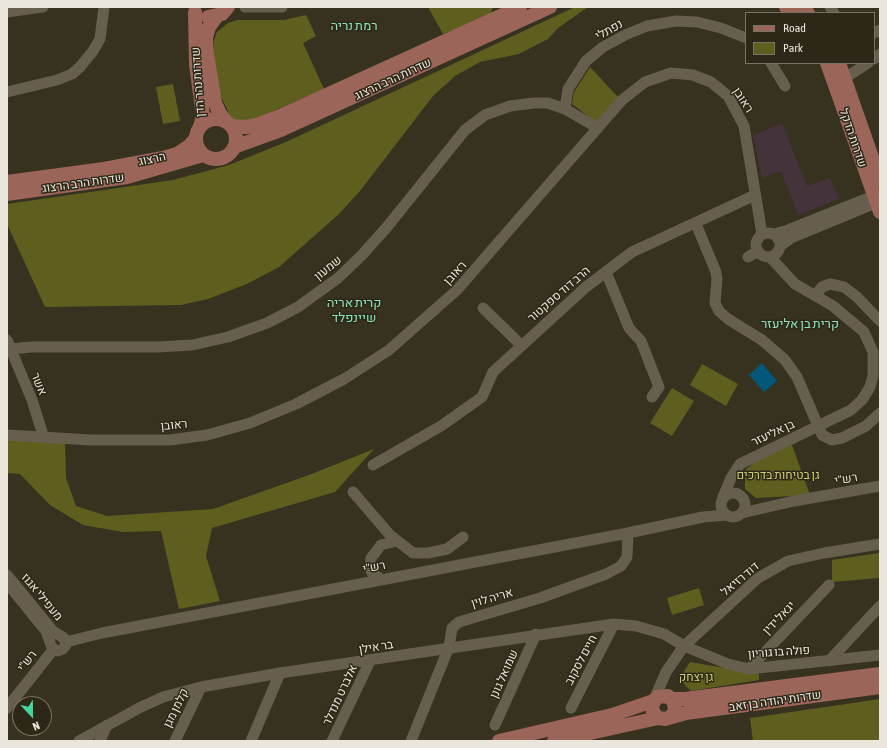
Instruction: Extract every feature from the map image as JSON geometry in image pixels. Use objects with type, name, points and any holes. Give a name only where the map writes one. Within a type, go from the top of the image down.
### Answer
[{"type":"main road","points":[[193,10],[203,17],[216,16],[228,7]]},
{"type":"main road","name":"שדרות הרב הרצוג","points":[[228,124],[246,127],[257,125],[513,12],[550,7]]},
{"type":"main road","name":"שדרות נהר הדן","points":[[193,10],[196,64],[203,116],[198,132]]},
{"type":"main road","name":"שדרות הרב הרצוג","points":[[234,147],[281,130],[513,12]]},
{"type":"main road","name":"שדרות נהר הדן","points":[[216,16],[209,27],[206,38],[207,54],[215,103],[220,114],[228,124]]},
{"type":"main road","name":"שדרות הדקל","points":[[828,64],[840,81],[880,180]]},
{"type":"main road","name":"שדרות הדקל","points":[[839,64],[840,81],[878,201]]},
{"type":"main road","points":[[214,119],[228,124],[236,137],[234,147],[231,152],[221,158],[209,158],[203,155],[196,144],[198,132],[205,122],[214,119]]},
{"type":"main road","name":"הרצוג","points":[[7,182],[104,169],[163,158],[177,154],[189,146],[198,132]]},
{"type":"main road","name":"שדרות הרב הרצוג","points":[[7,194],[127,177],[203,155]]},
{"type":"main road","name":"שדרות יהודה בן זאב","points":[[672,698],[685,699],[880,674]]},
{"type":"main road","name":"שדרות יהודה בן זאב","points":[[554,741],[686,713],[880,687]]},
{"type":"main road","points":[[499,741],[612,715],[664,695],[672,698],[676,709],[664,718],[652,709],[654,700]]},
{"type":"street","points":[[7,12],[43,7]]},
{"type":"street","points":[[7,92],[57,80],[72,74],[93,52],[100,39],[104,7]]},
{"type":"street","points":[[245,7],[282,7]]},
{"type":"street","name":"נפתלי","points":[[565,109],[568,89],[586,61],[603,47],[625,35],[647,26],[676,21],[697,22],[721,28],[745,38]]},
{"type":"street","points":[[772,64],[785,86]]},
{"type":"street","points":[[840,81],[866,64]]},
{"type":"street","name":"ראובן","points":[[7,435],[91,440],[170,440],[207,435],[250,423],[296,404],[344,379],[388,350],[457,290],[622,100],[645,82],[671,74],[693,75],[711,82],[728,96],[744,126],[762,234]]},
{"type":"street","name":"שמעון","points":[[9,344],[31,347],[158,347],[192,345],[228,337],[266,323],[298,307],[338,278],[362,255],[387,227],[465,130],[485,115],[510,106],[534,102],[548,103],[565,109],[598,128]]},
{"type":"street","name":"הרב דוד ספקטור","points":[[373,465],[442,426],[482,397],[493,372],[521,345],[606,272],[632,252],[755,196]]},
{"type":"street","points":[[878,201],[791,238],[780,246],[776,254],[770,257],[763,256],[758,251],[757,240],[762,234],[774,234],[785,231],[878,201]]},
{"type":"street","points":[[696,224],[716,272],[717,279],[715,303],[719,311],[728,319],[762,340],[785,360],[797,377],[822,435],[832,440],[842,438],[866,426],[880,413]]},
{"type":"street","points":[[774,234],[779,239],[780,246]]},
{"type":"street","points":[[748,257],[758,251]]},
{"type":"street","name":"בן אליעזר","points":[[740,464],[817,426],[843,415],[857,406],[870,386],[874,365],[873,352],[864,332],[845,315],[795,284],[770,257]]},
{"type":"street","points":[[606,272],[629,328],[641,341],[659,387],[652,397]]},
{"type":"street","points":[[815,296],[822,287],[830,284],[844,287],[857,297],[880,321]]},
{"type":"street","points":[[484,308],[521,345]]},
{"type":"street","name":"אשר","points":[[9,344],[32,400],[44,438]]},
{"type":"street","points":[[740,464],[735,474],[735,482],[743,497],[745,506],[742,513],[736,516],[727,515],[722,510],[722,499],[731,478],[740,464]]},
{"type":"street","name":"רש\"י","points":[[742,513],[794,501],[880,486]]},
{"type":"street","points":[[353,492],[396,541],[413,553],[428,553],[446,549],[463,537]]},
{"type":"street","points":[[722,499],[734,492],[743,497]]},
{"type":"street","name":"רש\"י","points":[[743,497],[758,502],[794,501]]},
{"type":"street","name":"רש\"י","points":[[687,520],[711,509],[722,499]]},
{"type":"street","name":"רש\"י","points":[[7,708],[57,642],[628,533],[687,520],[727,515]]},
{"type":"street","name":"אריה לוין","points":[[411,741],[449,647],[452,628],[459,622],[540,598],[606,574],[621,566],[627,557],[628,533]]},
{"type":"street","points":[[381,579],[372,573],[370,568],[371,558],[381,545],[396,541]]},
{"type":"street","name":"דוד רזיאל","points":[[654,700],[666,672],[684,646],[758,578],[788,561],[824,553],[880,544]]},
{"type":"street","name":"מעפילי אגוז","points":[[7,575],[57,642]]},
{"type":"street","name":"מעפילי אגוז","points":[[7,583],[57,642]]},
{"type":"street","name":"יגאל ידין","points":[[749,669],[829,585]]},
{"type":"street","points":[[829,661],[880,606]]},
{"type":"street","name":"בר אילן","points":[[79,741],[163,697],[201,687],[280,673],[370,661],[536,634],[614,624],[636,626],[664,634],[684,646]]},
{"type":"street","name":"חיים לסקוב","points":[[571,708],[614,624]]},
{"type":"street","name":"שמואל גונן","points":[[495,725],[536,634]]},
{"type":"street","name":"פולה בו גוריון","points":[[684,646],[728,664],[749,669],[880,655]]},
{"type":"street","name":"אלברט מנדלר","points":[[332,741],[370,661]]},
{"type":"street","points":[[666,672],[665,685],[672,698]]},
{"type":"street","points":[[251,741],[280,673]]},
{"type":"street","name":"קלמן מגן","points":[[174,741],[201,687]]},
{"type":"street","points":[[100,741],[107,726]]},
{"type":"shaded area","points":[[782,123],[807,186],[830,178],[839,199],[798,215],[781,171],[762,178],[753,136]]},
{"type":"green space","points":[[428,7],[493,7],[490,16],[443,34]]},
{"type":"green space","points":[[575,7],[588,7],[558,28],[548,39],[519,54],[480,62],[455,76],[433,96],[360,191],[339,214],[279,267],[247,284],[208,299],[181,305],[45,307],[7,224],[7,204],[173,180],[229,165],[286,142]]},
{"type":"green space","points":[[306,15],[316,36],[303,43],[324,89],[248,122],[237,121],[230,118],[219,93],[214,57],[214,40],[217,32],[228,23],[237,20],[284,20]]},
{"type":"green space","points":[[590,67],[619,98],[596,122],[572,104],[574,92]]},
{"type":"green space","points":[[173,84],[180,121],[163,124],[156,87]]},
{"type":"green space","points":[[702,364],[738,384],[726,406],[690,385]]},
{"type":"green space","points":[[672,388],[694,401],[672,436],[650,423]]},
{"type":"green space","points":[[7,437],[65,439],[66,478],[76,506],[107,516],[213,509],[309,475],[374,449],[335,492],[212,528],[206,556],[220,601],[179,609],[161,531],[123,532],[83,525],[50,505],[20,474],[7,473]]},
{"type":"green space","name":"גן בטיחות בדרכים","points":[[792,445],[810,495],[756,498],[745,489],[745,470],[758,460]]},
{"type":"green space","points":[[879,553],[879,578],[832,582],[832,560]]},
{"type":"green space","points":[[699,588],[704,605],[672,615],[667,598]]},
{"type":"green space","name":"גן יצחק","points":[[690,662],[759,674],[759,680],[691,691],[682,682],[681,676]]},
{"type":"green space","points":[[880,699],[880,741],[753,741],[750,718]]},
{"type":"water","points":[[762,363],[777,381],[764,392],[749,375]]},
{"type":"district","name":"רמת נריה","points":[[354,26]]},
{"type":"district","name":"קרית אריה שיינפלד","points":[[354,310]]},
{"type":"district","name":"קרית בן אליעזר","points":[[800,324]]}]
